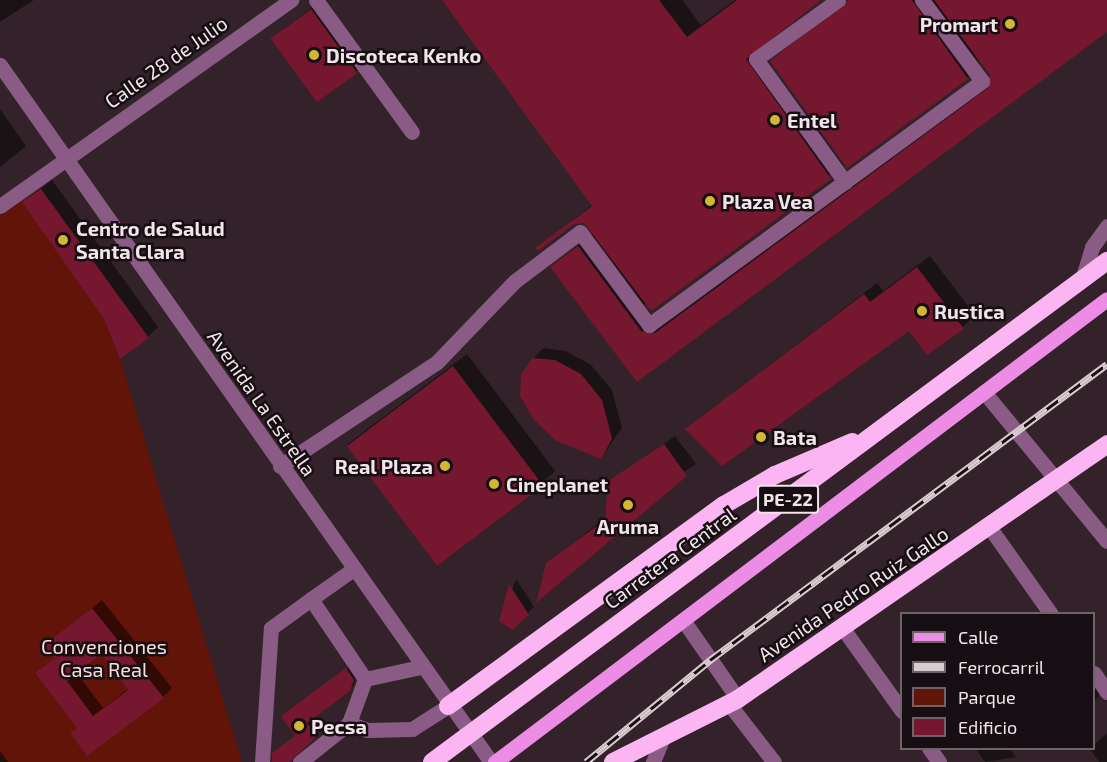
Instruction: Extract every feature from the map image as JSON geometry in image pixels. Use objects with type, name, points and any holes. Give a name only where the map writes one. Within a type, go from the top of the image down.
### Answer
[{"type":"highway","name":"Carretera Central","points":[[432,762],[1107,261]]},
{"type":"highway","points":[[448,706],[724,505],[776,475],[889,425]]},
{"type":"highway","name":"Avenida Pedro Ruiz Gallo","points":[[613,762],[662,740],[733,702],[844,630],[1107,444]]},
{"type":"main road","points":[[493,762],[1107,299]]},
{"type":"street","name":"Calle 28 de Julio","points":[[0,206],[291,0]]},
{"type":"street","points":[[316,0],[412,132]]},
{"type":"street","points":[[838,0],[756,59],[845,182]]},
{"type":"street","points":[[280,466],[437,362],[515,280],[580,232],[650,325],[982,81],[922,0]]},
{"type":"street","name":"Avenida La Estrella","points":[[0,65],[468,735],[493,762]]},
{"type":"street","points":[[1082,280],[1092,247],[1107,226]]},
{"type":"street","points":[[984,392],[1107,541]]},
{"type":"street","points":[[990,528],[1050,612]]},
{"type":"street","points":[[262,762],[271,628],[352,570]]},
{"type":"street","points":[[311,599],[365,679]]},
{"type":"street","points":[[682,620],[774,762]]},
{"type":"street","points":[[844,630],[900,708]]},
{"type":"street","points":[[365,679],[420,667]]},
{"type":"street","points":[[1095,674],[1107,692]]},
{"type":"street","points":[[300,762],[349,723],[365,679]]},
{"type":"street","points":[[349,723],[367,730],[412,729],[448,706]]},
{"type":"street","points":[[653,762],[662,740]]},
{"type":"green space","name":"Convenciones Casa Real","points":[[22,201],[104,319],[120,359],[242,762],[6,762],[0,753],[0,216]]},
{"type":"building","points":[[442,0],[659,0],[687,37],[737,0],[821,0],[746,59],[831,179],[651,311],[584,223],[574,224],[538,251],[535,248],[592,206]]},
{"type":"building","points":[[848,0],[912,0],[968,79],[847,168],[770,61]]},
{"type":"building","points":[[934,0],[1107,0],[1107,32],[637,382],[550,267],[578,246],[641,331],[655,333],[988,88],[990,75]]},
{"type":"building","name":"Discoteca Kenko","points":[[311,9],[357,73],[317,102],[271,38]]},
{"type":"building","name":"Centro de Salud Santa Clara","points":[[41,189],[149,338],[120,359],[104,319],[22,202]]},
{"type":"building","points":[[917,267],[964,329],[927,355],[909,331],[722,466],[685,429],[864,294],[870,302]]},
{"type":"building","points":[[532,358],[555,360],[581,374],[602,400],[612,439],[601,459],[555,440],[534,420],[520,396],[521,375]]},
{"type":"building","name":"Real Plaza","points":[[453,366],[543,486],[437,566],[347,446]]},
{"type":"building","points":[[664,444],[687,476],[536,603],[546,563],[605,520],[608,481]]},
{"type":"building","points":[[509,584],[529,615],[512,630],[499,621]]},
{"type":"building","points":[[92,608],[164,698],[87,756],[70,733],[77,728],[35,673],[55,658],[44,645]],"holes":[[[101,654],[128,690],[93,716],[67,681]]]},
{"type":"building","points":[[346,668],[354,680],[350,691],[307,723],[317,736],[290,762],[272,762],[272,753],[295,736],[281,716]]},
{"type":"railway","points":[[586,762],[710,660],[1107,364]]},
{"type":"place","name":"Promart","points":[[1010,24]]},
{"type":"place","name":"Discoteca Kenko","points":[[314,55]]},
{"type":"place","name":"Entel","points":[[775,120]]},
{"type":"place","name":"Plaza Vea","points":[[710,201]]},
{"type":"place","name":"Centro de Salud Santa Clara","points":[[63,240]]},
{"type":"place","name":"Rustica","points":[[922,311]]},
{"type":"place","name":"Bata","points":[[761,437]]},
{"type":"place","name":"Real Plaza","points":[[445,466]]},
{"type":"place","name":"Cineplanet","points":[[494,484]]},
{"type":"place","name":"Aruma","points":[[628,505]]},
{"type":"place","name":"Pecsa","points":[[299,726]]}]
